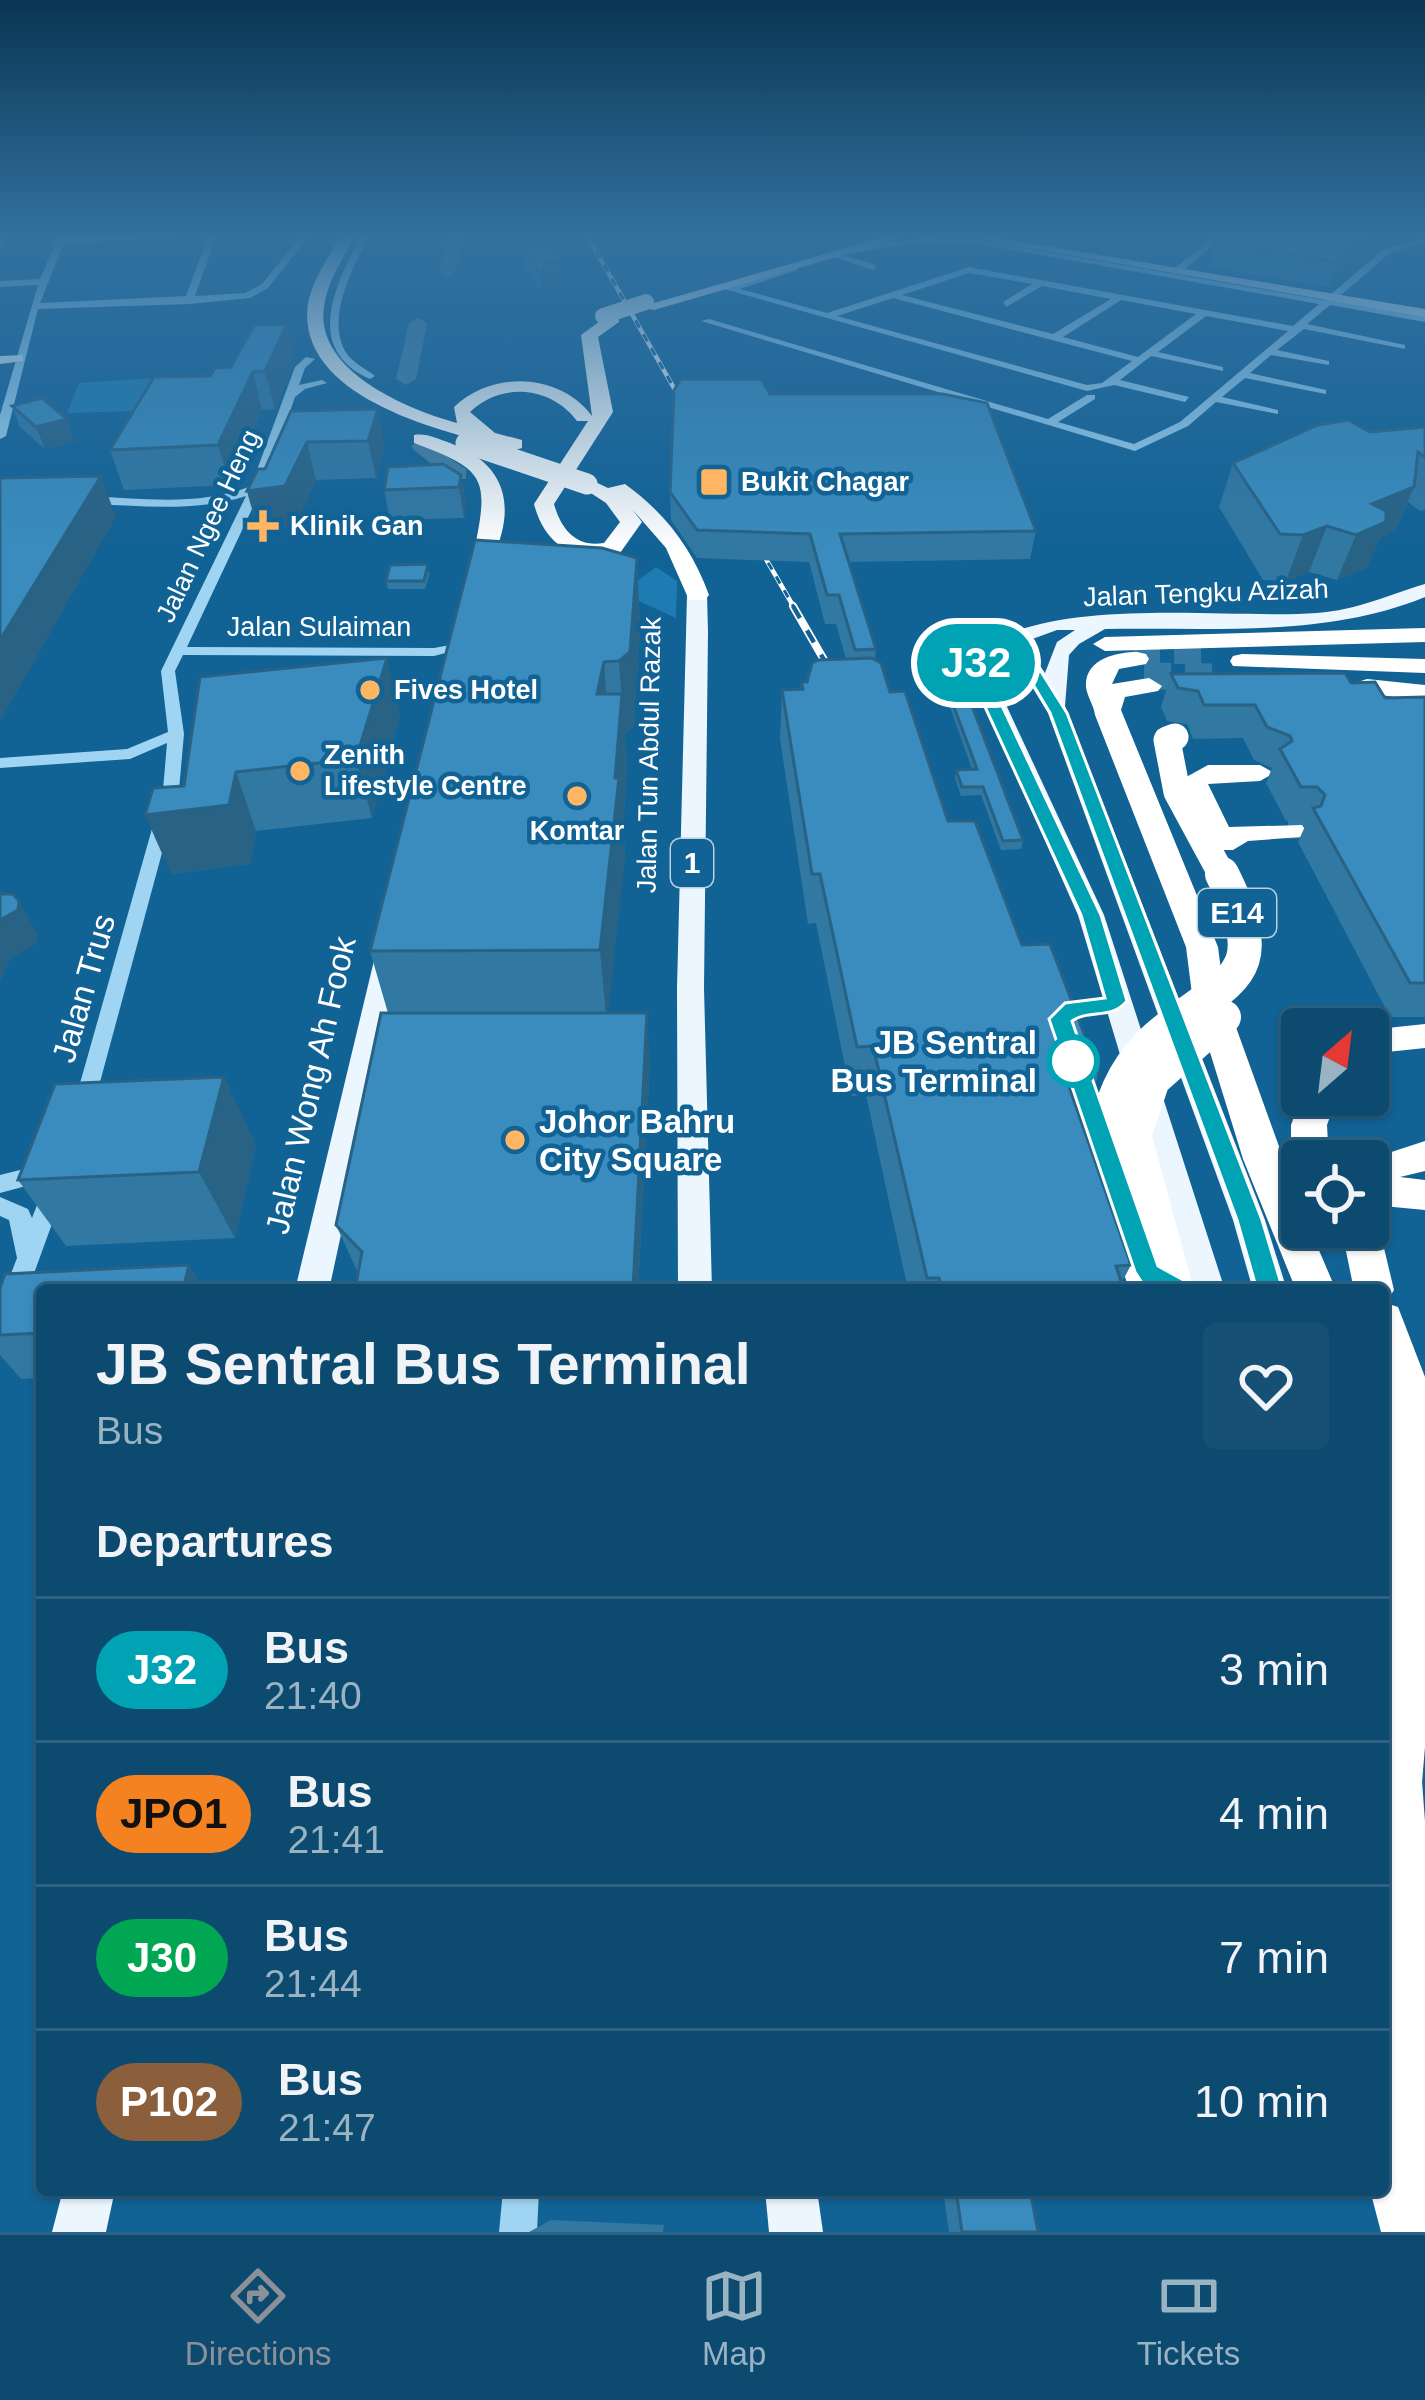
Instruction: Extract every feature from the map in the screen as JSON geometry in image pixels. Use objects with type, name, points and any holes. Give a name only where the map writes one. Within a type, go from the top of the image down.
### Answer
[{"type":"highway","name":"Jalan Tun Abdul Razak","points":[[301,341],[310,359],[337,384],[369,404],[466,443],[590,479]]},
{"type":"highway","name":"Jalan Tun Abdul Razak","points":[[323,341],[357,384],[408,413],[515,445],[652,514],[686,560],[698,595]]},
{"type":"highway","points":[[572,349],[573,341]]},
{"type":"highway","name":"1","points":[[590,479],[631,522],[621,542],[607,549],[566,545],[545,517],[548,494],[601,422],[601,383],[591,341]]},
{"type":"highway","points":[[310,359],[322,383],[363,412],[459,453],[489,476],[522,490],[560,477]]},
{"type":"highway","points":[[485,552],[522,490],[590,406],[576,370]]},
{"type":"highway","points":[[488,437],[462,418],[461,411],[476,396],[491,392],[526,388],[559,393],[572,400],[584,417]]},
{"type":"highway","points":[[485,552],[495,501],[489,476]]},
{"type":"highway","points":[[1102,696],[1089,659],[1104,644],[1425,635]]},
{"type":"highway","points":[[1225,669],[1425,648]]},
{"type":"highway","points":[[1109,663],[1143,672],[1123,696],[1102,696],[1109,663]]},
{"type":"highway","points":[[1225,669],[1425,666]]},
{"type":"highway","points":[[1225,669],[1425,693]]},
{"type":"highway","points":[[1259,669],[1425,679]]},
{"type":"highway","name":"E14","points":[[1102,696],[1202,947],[1208,994],[1262,1159],[1330,1284]]},
{"type":"highway","name":"E14","points":[[1147,1284],[1113,1165],[1107,1126],[1113,1093],[1157,1037],[1223,991],[1239,970],[1245,949],[1240,920],[1175,781],[1166,747],[1167,740],[1175,736]]},
{"type":"highway","points":[[1263,777],[1197,776],[1192,781],[1221,842],[1241,832],[1290,828]]},
{"type":"highway","name":"E14","points":[[1172,1284],[1134,1136],[1137,1106],[1153,1075],[1239,1004],[1259,978],[1265,954],[1260,922],[1221,842]]},
{"type":"highway","points":[[1389,1040],[1425,1036]]},
{"type":"highway","points":[[1389,1057],[1425,1054]]},
{"type":"highway","points":[[1389,1166],[1425,1156]]},
{"type":"highway","points":[[1389,1192],[1425,1195]]},
{"type":"highway","points":[[1322,1248],[1331,1284]]},
{"type":"highway","points":[[1334,1284],[1342,1248]]},
{"type":"highway","points":[[1365,1248],[1373,1284]]},
{"type":"highway","points":[[1389,1336],[1425,1435]]},
{"type":"highway","points":[[1389,1377],[1425,1455]]},
{"type":"highway","points":[[1389,1429],[1425,1498]]},
{"type":"highway","points":[[1389,1466],[1411,1567],[1394,1782],[1407,1958],[1425,2044]]},
{"type":"highway","points":[[1389,2025],[1425,2137]]},
{"type":"highway","points":[[1389,2146],[1413,2232]]},
{"type":"main road","points":[[0,359],[18,358]]},
{"type":"main road","points":[[478,578],[485,552]]},
{"type":"main road","name":"Jalan Tengku Azizah","points":[[990,650],[1061,632],[1319,619],[1376,610],[1425,594]]},
{"type":"main road","name":"Jalan Tun Abdul Razak","points":[[695,1284],[689,1127],[691,880],[700,700],[698,595]]},
{"type":"main road","name":"Jalan Tengku Azizah","points":[[1059,713],[1055,659],[1061,632]]},
{"type":"main road","points":[[1206,1284],[1091,915],[976,670],[978,659],[990,650],[1025,658],[1059,713],[1250,1220],[1268,1284]]},
{"type":"main road","name":"Jalan Wong Ah Fook","points":[[313,1284],[397,921]]},
{"type":"main road","points":[[1389,1623],[1425,1728]]},
{"type":"main road","points":[[1389,1846],[1425,1955]]},
{"type":"main road","points":[[80,2232],[88,2196]]},
{"type":"main road","points":[[792,2196],[796,2232]]},
{"type":"street","points":[[0,436],[23,341]]},
{"type":"street","points":[[338,341],[348,364],[370,376]]},
{"type":"street","points":[[773,341],[1127,448],[1159,440],[1286,341]]},
{"type":"street","points":[[919,341],[1081,387],[1100,387],[1112,381],[1166,341]]},
{"type":"street","points":[[1069,341],[1219,369]]},
{"type":"street","points":[[1371,341],[1402,347]]},
{"type":"street","points":[[1274,351],[1325,362]]},
{"type":"street","name":"Jalan Ngee Heng","points":[[175,651],[254,494],[300,367],[310,359]]},
{"type":"street","points":[[1246,375],[1322,392]]},
{"type":"street","points":[[1112,381],[1185,399]]},
{"type":"street","points":[[294,394],[322,383]]},
{"type":"street","points":[[1047,424],[1091,397]]},
{"type":"street","points":[[1216,399],[1274,412]]},
{"type":"street","points":[[68,500],[204,501],[254,494]]},
{"type":"street","points":[[204,501],[236,508],[243,517]]},
{"type":"street","name":"Jalan Sulaiman","points":[[175,651],[434,652],[463,646]]},
{"type":"street","name":"Jalan Trus","points":[[76,1131],[153,865],[160,768],[176,734],[168,671],[175,651]]},
{"type":"street","points":[[0,766],[130,754],[176,734]]},
{"type":"street","points":[[0,766],[86,762],[160,768]]},
{"type":"street","points":[[0,1184],[27,1180],[65,1159],[0,1334]]},
{"type":"street","points":[[0,1206],[20,1215],[26,1266]]},
{"type":"street","points":[[518,2232],[521,2196]]},
{"type":"shaded area","points":[[242,372],[136,411],[67,413],[79,383]]},
{"type":"shaded area","points":[[656,567],[677,581],[676,618],[621,593]]},
{"type":"building","points":[[245,341],[279,341],[265,371],[253,372],[218,445],[110,450],[154,377],[210,376],[215,368],[231,367]]},
{"type":"building","points":[[681,379],[761,379],[770,394],[943,394],[987,403],[1036,531],[840,534],[876,649],[855,650],[839,595],[827,595],[810,534],[697,530],[670,492],[674,390]]},
{"type":"building","points":[[42,398],[67,419],[36,427],[12,406]]},
{"type":"building","points":[[378,409],[368,441],[307,442],[285,486],[247,491],[258,469],[265,469],[291,411]]},
{"type":"building","points":[[1348,420],[1370,432],[1425,427],[1425,457],[1418,452],[1414,487],[1372,504],[1386,511],[1386,522],[1356,535],[1327,526],[1303,535],[1280,534],[1233,463],[1318,425]]},
{"type":"building","points":[[443,464],[461,475],[459,487],[384,490],[388,467]]},
{"type":"building","points":[[101,476],[0,640],[0,478]]},
{"type":"building","points":[[475,540],[602,548],[637,558],[630,652],[619,661],[604,662],[597,694],[622,694],[615,778],[619,778],[600,950],[370,951]]},
{"type":"building","points":[[428,564],[424,581],[386,581],[390,565]]},
{"type":"building","points":[[387,658],[356,759],[236,772],[229,805],[145,815],[153,788],[184,786],[200,677]]},
{"type":"building","points":[[872,658],[881,663],[890,692],[905,691],[948,821],[975,821],[1022,945],[1050,944],[1099,1073],[1065,1075],[1131,1265],[1116,1266],[1122,1284],[940,1284],[939,1278],[927,1278],[873,1046],[857,1047],[820,874],[812,874],[782,690],[803,689],[801,682],[807,682],[812,663]]},
{"type":"building","points":[[1345,673],[1351,683],[1375,682],[1385,698],[1425,697],[1425,983],[1410,983],[1313,808],[1321,806],[1325,795],[1317,787],[1301,787],[1280,749],[1292,741],[1290,736],[1267,727],[1255,705],[1204,705],[1198,691],[1178,688],[1171,674]]},
{"type":"building","points":[[969,698],[1023,840],[1003,841],[983,787],[962,787],[956,770],[977,769],[951,699]]},
{"type":"building","points":[[0,894],[13,894],[19,901],[18,910],[0,920]]},
{"type":"building","name":"Johor Bahru City Square","points":[[381,1013],[647,1013],[633,1284],[356,1284],[362,1252],[336,1225]]},
{"type":"building","points":[[224,1077],[199,1172],[18,1180],[55,1084]]},
{"type":"building","points":[[189,1265],[184,1284],[36,1284],[36,1333],[0,1335],[0,1288],[5,1274]]},
{"type":"building","points":[[957,2196],[1031,2196],[1038,2232],[962,2232]]},
{"type":"waterway","points":[[406,379],[414,341]]},
{"type":"waterway","points":[[421,446],[458,474]]},
{"type":"tunnel","points":[[1133,651],[1215,650]]},
{"type":"tunnel","points":[[1144,676],[1219,677]]},
{"type":"tunnel","points":[[1288,825],[1425,825]]},
{"type":"railway","points":[[647,341],[691,418]]},
{"type":"railway","points":[[752,535],[795,609]]},
{"type":"railway","points":[[793,606],[842,691]]},
{"type":"bus line","name":"J32","points":[[1160,1284],[1148,1272],[1060,1019],[1072,1009],[1117,1001],[1091,915],[976,670],[978,659],[990,650],[1025,658],[1059,713],[1250,1220],[1268,1284]]},
{"type":"place","name":"Bukit Chagar","points":[[714,482]]},
{"type":"place","name":"Klinik Gan","points":[[263,526]]},
{"type":"place","name":"Fives Hotel","points":[[370,690]]},
{"type":"place","name":"Zenith Lifestyle Centre","points":[[300,771]]},
{"type":"place","name":"Komtar","points":[[577,796]]},
{"type":"place","name":"JB Sentral Bus Terminal","points":[[1073,1061]]},
{"type":"place","name":"Johor Bahru City Square","points":[[515,1140]]}]
